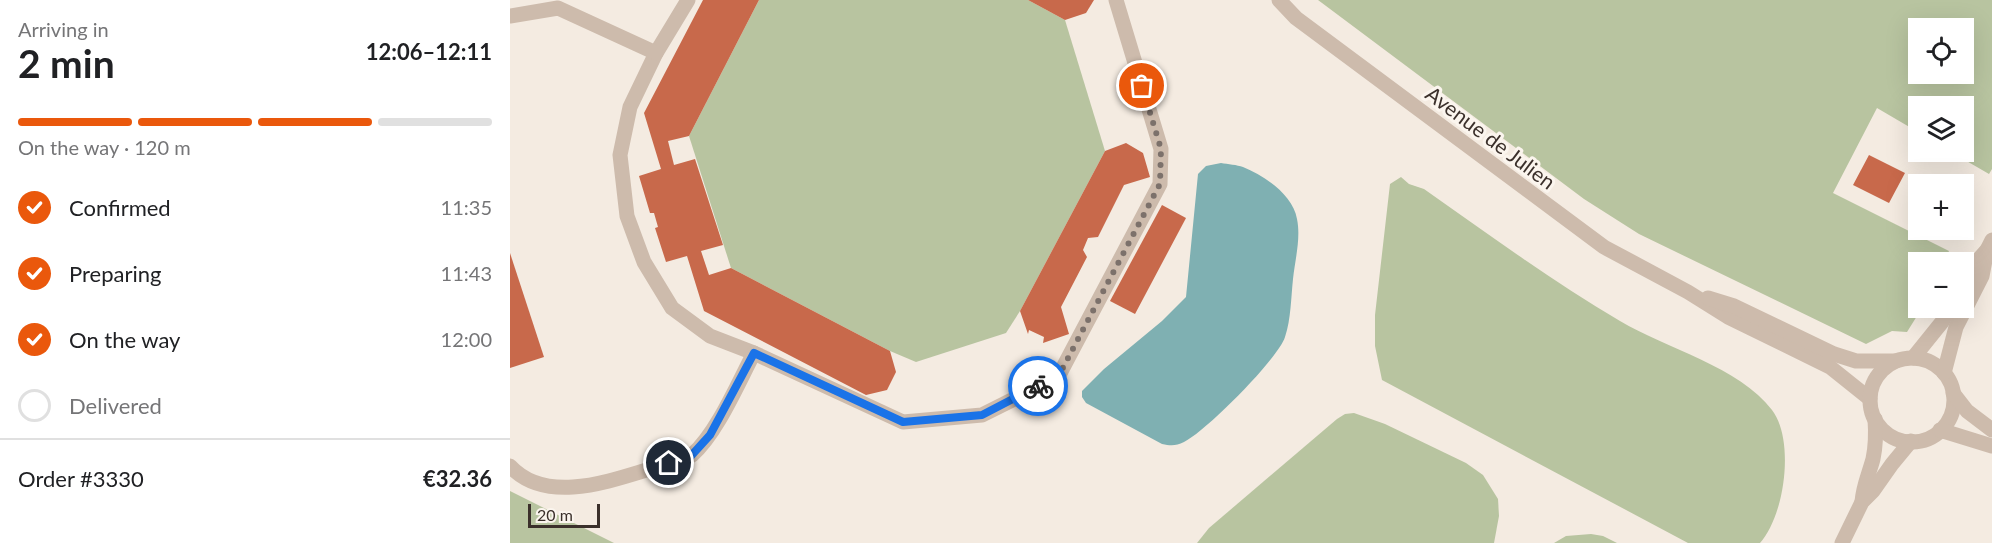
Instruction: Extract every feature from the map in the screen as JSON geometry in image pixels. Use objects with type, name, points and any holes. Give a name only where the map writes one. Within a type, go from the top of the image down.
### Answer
[{"type":"street","points":[[688,0],[656,53],[630,108],[620,155],[627,216],[644,262],[672,308],[710,336],[754,353],[903,422],[982,415],[1058,377],[1160,184],[1161,149],[1116,0]]},
{"type":"street","name":"Avenue de Julien","points":[[1279,0],[1296,18],[1604,247],[1688,292],[1728,317],[1830,367],[1870,399]]},
{"type":"street","points":[[510,16],[558,8],[656,53]]},
{"type":"street","points":[[1974,264],[1990,245]]},
{"type":"street","points":[[1944,373],[1956,327],[1982,276],[1990,245]]},
{"type":"street","name":"Avenue de Julien","points":[[1688,292],[1734,306],[1834,354],[1856,361],[1896,361]]},
{"type":"street","points":[[1913,358],[1944,318]]},
{"type":"street","points":[[510,466],[520,477],[539,486],[567,487],[604,482],[690,457],[710,435],[754,353]]},
{"type":"street","points":[[1862,502],[1863,487],[1873,459],[1876,439],[1875,419],[1870,399],[1872,386],[1885,367],[1896,361],[1913,358],[1934,364],[1944,373],[1953,393],[1967,411],[1992,430]]},
{"type":"street","points":[[1875,419],[1890,435],[1911,441],[1932,436],[1948,420],[1953,407],[1953,393]]},
{"type":"street","points":[[1940,430],[1992,446]]},
{"type":"street","points":[[1842,543],[1862,502],[1911,441]]},
{"type":"green space","points":[[759,0],[1028,0],[1065,20],[1105,151],[1006,333],[916,362],[890,351],[731,268],[689,136]]},
{"type":"green space","points":[[1318,0],[1992,0],[1992,169],[1989,174],[1968,162],[1974,162],[1974,96],[1908,96],[1908,126],[1877,108],[1833,193],[1908,230],[1908,240],[1927,240],[1949,251],[1908,252],[1908,318],[1916,318],[1907,332],[1892,331],[1866,344],[1639,234],[1584,199]]},
{"type":"green space","points":[[1401,177],[1409,184],[1424,189],[1595,306],[1638,331],[1722,370],[1758,395],[1772,410],[1779,423],[1785,458],[1781,497],[1776,515],[1760,543],[1688,543],[1382,380],[1375,346],[1375,315],[1390,184]]},
{"type":"green space","points":[[1354,413],[1385,424],[1466,463],[1483,475],[1498,499],[1499,516],[1494,543],[1197,543],[1209,528],[1337,419],[1345,414]]},
{"type":"green space","points":[[510,491],[614,543],[510,543]]},
{"type":"green space","points":[[1591,534],[1603,536],[1617,543],[1554,543],[1566,536]]},
{"type":"water","points":[[1221,163],[1243,167],[1269,181],[1284,194],[1294,210],[1298,226],[1298,241],[1288,323],[1280,347],[1256,377],[1223,410],[1184,442],[1173,445],[1162,444],[1086,403],[1082,397],[1082,391],[1186,297],[1198,174],[1206,166]]},
{"type":"building","points":[[703,0],[759,0],[689,136],[668,141],[674,165],[695,159],[723,245],[701,251],[709,275],[731,268],[890,351],[896,372],[887,390],[866,395],[704,311],[687,256],[666,262],[655,228],[658,227],[654,213],[650,213],[639,176],[661,169],[644,113]]},
{"type":"building","points":[[1028,0],[1094,0],[1086,13],[1065,20]]},
{"type":"building","points":[[1126,143],[1143,153],[1150,177],[1124,185],[1098,237],[1088,238],[1083,250],[1087,257],[1061,307],[1069,334],[1043,343],[1044,337],[1029,330],[1028,334],[1020,311],[1105,151]]},
{"type":"building","points":[[1869,155],[1905,173],[1889,203],[1853,185]]},
{"type":"building","points":[[1162,205],[1186,218],[1135,314],[1110,301]]},
{"type":"building","points":[[510,253],[544,357],[510,368]]},
{"type":"way so far","points":[[1038,386],[1058,377],[1160,184],[1161,149],[1142,86]]},
{"type":"route","points":[[669,463],[690,457],[710,435],[754,353],[903,422],[982,415],[1038,386]]}]
